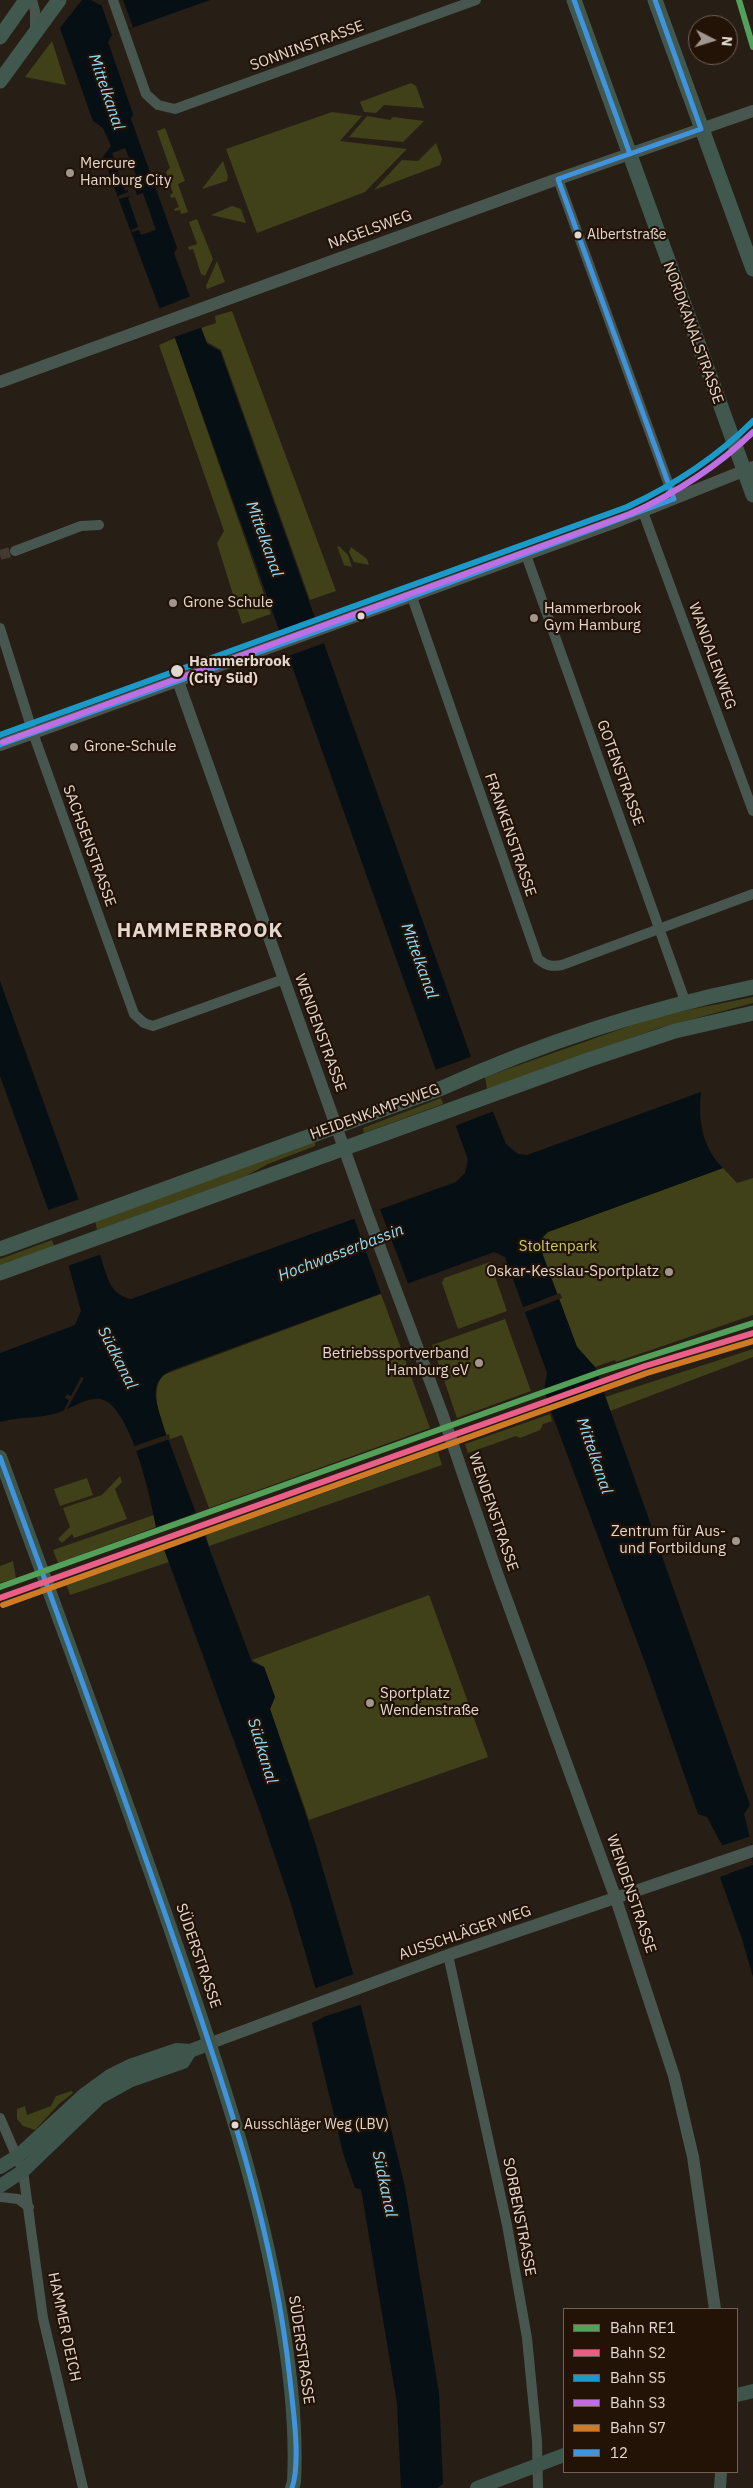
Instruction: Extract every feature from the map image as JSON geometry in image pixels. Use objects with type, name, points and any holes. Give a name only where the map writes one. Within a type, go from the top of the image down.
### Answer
[{"type":"main road","points":[[0,37],[26,0]]},
{"type":"main road","name":"NORDKANALSTRASSE","points":[[574,0],[748,469],[753,496]]},
{"type":"main road","points":[[656,0],[753,269]]},
{"type":"main road","points":[[0,81],[55,5]]},
{"type":"main road","name":"HEIDENKAMPSWEG","points":[[0,1249],[442,1088],[479,1071],[592,1030],[685,1001],[753,987]]},
{"type":"main road","name":"HEIDENKAMPSWEG","points":[[0,1273],[449,1110],[675,1031],[753,1013]]},
{"type":"main road","name":"SÜDERSTRASSE","points":[[0,1457],[148,1863],[210,2043],[254,2188],[276,2291],[293,2409],[294,2486]]},
{"type":"main road","name":"AUSSCHLÄGER WEG","points":[[0,2167],[18,2156],[84,2095],[110,2076],[130,2066],[177,2050],[190,2051],[210,2043]]},
{"type":"main road","name":"AUSSCHLÄGER WEG","points":[[0,2186],[23,2171],[100,2097],[129,2080],[182,2062],[190,2051]]},
{"type":"main road","points":[[738,2395],[753,2391]]},
{"type":"main road","points":[[477,2488],[563,2454]]},
{"type":"street","points":[[32,0],[36,16],[34,34]]},
{"type":"street","name":"SONNINSTRASSE","points":[[113,0],[150,99],[164,108],[183,108],[476,0]]},
{"type":"street","name":"NAGELSWEG","points":[[0,382],[558,179],[753,111]]},
{"type":"street","points":[[558,179],[674,499]]},
{"type":"street","points":[[0,745],[643,512],[748,469]]},
{"type":"street","name":"WANDALENWEG","points":[[643,512],[753,811]]},
{"type":"street","points":[[15,551],[81,526],[99,525]]},
{"type":"street","name":"GOTENSTRASSE","points":[[526,555],[685,1001]]},
{"type":"street","name":"FRANKENSTRASSE","points":[[412,597],[538,959],[546,966],[553,967],[660,929]]},
{"type":"street","points":[[0,628],[33,733]]},
{"type":"street","name":"WENDENSTRASSE","points":[[178,682],[367,1214],[616,1899],[674,2076],[690,2143],[715,2308]]},
{"type":"street","name":"SACHSENSTRASSE","points":[[33,733],[134,1014],[144,1023],[153,1026],[284,979]]},
{"type":"street","points":[[660,929],[753,894]]},
{"type":"street","name":"AUSSCHLÄGER WEG","points":[[210,2043],[448,1955],[616,1899],[753,1850]]},
{"type":"street","name":"SORBENSTRASSE","points":[[448,1955],[507,2225],[527,2338],[538,2465],[538,2488]]},
{"type":"street","name":"HAMMER DEICH","points":[[0,2118],[23,2171],[43,2318],[83,2488]]},
{"type":"street","points":[[0,2197],[18,2199],[29,2207]]},
{"type":"street","points":[[720,2488],[721,2473]]},
{"type":"green space","points":[[52,41],[66,85],[25,77]]},
{"type":"green space","points":[[411,83],[416,86],[424,108],[384,105],[376,113],[364,112],[360,102]]},
{"type":"green space","points":[[332,112],[362,116],[340,141],[407,149],[365,192],[257,233],[226,149]]},
{"type":"green space","points":[[367,116],[390,120],[393,117],[424,121],[403,142],[349,137]]},
{"type":"green space","points":[[165,128],[185,181],[178,184],[188,212],[181,214],[180,210],[175,211],[174,209],[179,207],[175,197],[171,198],[170,195],[173,193],[166,172],[170,168],[157,131]]},
{"type":"green space","points":[[436,143],[442,159],[440,165],[374,190],[402,160],[418,161]]},
{"type":"green space","points":[[223,161],[228,176],[227,181],[202,189]]},
{"type":"green space","points":[[232,206],[241,209],[246,223],[211,215]]},
{"type":"green space","points":[[197,219],[213,259],[205,276],[201,274],[193,249],[189,250],[188,247],[197,244],[189,222]]},
{"type":"green space","points":[[217,261],[225,282],[207,289],[206,286]]},
{"type":"green space","points":[[232,311],[336,591],[310,600],[221,350],[207,342],[201,328],[216,323],[215,316]]},
{"type":"green space","points":[[175,338],[271,614],[242,624],[217,543],[224,531],[159,345]]},
{"type":"green space","points":[[337,546],[348,555],[352,567],[344,565]]},
{"type":"green space","points":[[351,547],[367,559],[369,565],[354,562],[349,552]]},
{"type":"green space","points":[[753,997],[753,1003],[659,1028],[487,1089],[485,1077],[658,1016]]},
{"type":"green space","points":[[441,1098],[443,1104],[364,1133],[363,1128]]},
{"type":"green space","points":[[315,1141],[315,1146],[268,1164],[246,1176],[97,1230],[95,1220]]},
{"type":"green space","name":"Stoltenpark","points":[[723,1168],[737,1183],[753,1178],[753,1315],[616,1362],[615,1360],[595,1367],[577,1347],[543,1257],[540,1239],[548,1232]]},
{"type":"green space","points":[[52,1240],[54,1246],[0,1266],[0,1259]]},
{"type":"green space","points":[[490,1262],[507,1311],[458,1329],[442,1283],[444,1278]]},
{"type":"green space","points":[[381,1294],[430,1428],[209,1508],[182,1435],[168,1440],[162,1424],[157,1390],[163,1375]]},
{"type":"green space","name":"Betriebssportverband Hamburg eV","points":[[505,1319],[531,1391],[457,1418],[432,1345]]},
{"type":"green space","points":[[753,1349],[753,1357],[610,1411],[605,1397]]},
{"type":"green space","points":[[550,1414],[552,1421],[543,1424],[540,1430],[520,1438],[516,1436],[468,1453],[465,1444]]},
{"type":"green space","points":[[438,1452],[442,1465],[209,1546],[206,1535]]},
{"type":"green space","points":[[120,1476],[122,1482],[115,1489],[127,1519],[74,1538],[72,1534],[62,1543],[58,1539],[70,1527],[63,1508],[102,1495]]},
{"type":"green space","points":[[87,1478],[93,1495],[60,1506],[54,1489]]},
{"type":"green space","points":[[154,1515],[156,1527],[58,1563],[53,1550]]},
{"type":"green space","points":[[164,1550],[169,1562],[70,1595],[66,1584]]},
{"type":"green space","points":[[13,1561],[16,1578],[0,1583],[0,1566]]},
{"type":"green space","name":"Sportplatz Wendenstraße","points":[[429,1595],[488,1757],[309,1820],[270,1709],[275,1697],[264,1667],[252,1660]]},
{"type":"green space","points":[[72,2091],[73,2093],[59,2104],[35,2130],[23,2126],[17,2119],[17,2109],[25,2106],[27,2115],[51,2106],[56,2096]]},
{"type":"water","points":[[50,0],[91,0],[100,5],[112,0],[210,0],[112,35],[108,42],[133,114],[131,119],[177,248],[174,253],[207,344],[220,351],[471,1057],[506,1144],[518,1154],[527,1155],[701,1092],[700,1113],[703,1133],[710,1151],[723,1168],[548,1232],[541,1239],[540,1247],[577,1347],[595,1367],[750,1805],[744,1814],[753,1850],[753,1977],[720,1877],[731,1873],[722,1845],[707,1817],[698,1814],[646,1665],[552,1414],[544,1390],[547,1373],[505,1257],[494,1252],[172,1370],[164,1375],[156,1388],[157,1403],[164,1428],[252,1662],[264,1667],[275,1697],[270,1709],[315,1842],[353,1973],[405,2187],[439,2393],[443,2484],[437,2488],[401,2488],[397,2403],[361,2189],[355,2188],[343,2153],[312,2023],[324,2017],[291,1904],[261,1815],[156,1527],[144,1475],[130,1434],[121,1417],[111,1405],[100,1399],[85,1401],[53,1414],[0,1422],[0,1353],[75,1325],[81,1311],[69,1267],[0,1076],[0,981],[97,1256],[100,1255],[113,1288],[123,1296],[131,1299],[456,1182],[465,1173],[468,1160],[175,338],[159,307],[103,157],[111,146],[103,128],[93,121]]},
{"type":"pier","points":[[49,0],[82,0],[59,29]]},
{"type":"pier","points":[[112,0],[123,0],[133,27],[112,35],[101,4]]},
{"type":"pier","points":[[125,148],[140,185],[135,188],[137,195],[143,193],[156,230],[141,235],[139,230],[132,232],[131,230],[138,227],[128,198],[130,196],[119,199],[118,196],[128,192],[128,190],[125,191],[122,183],[114,186],[113,182],[120,179],[116,165],[107,167],[106,164],[115,161],[112,153]]},
{"type":"pier","points":[[191,296],[203,327],[172,338],[158,309]]},
{"type":"pier","points":[[319,620],[327,642],[286,657],[279,635]]},
{"type":"pier","points":[[473,1056],[494,1111],[455,1126],[435,1070]]},
{"type":"pier","points":[[80,1199],[99,1255],[68,1266],[48,1210]]},
{"type":"pier","points":[[380,1209],[409,1286],[382,1296],[354,1218]]},
{"type":"pier","points":[[560,1293],[562,1298],[523,1313],[521,1308]]},
{"type":"pier","points":[[81,1377],[84,1378],[65,1413],[62,1414],[69,1400],[65,1398],[67,1394],[71,1396]]},
{"type":"pier","points":[[169,1434],[170,1439],[133,1452],[132,1447]]},
{"type":"pier","points":[[198,1512],[207,1535],[162,1551],[154,1528]]},
{"type":"pier","points":[[751,1836],[753,1865],[730,1873],[721,1846]]},
{"type":"pier","points":[[354,1974],[363,2004],[323,2017],[313,1989]]},
{"type":"tunnel","points":[[0,555],[15,551]]},
{"type":"rail line","name":"RE1","points":[[739,0],[753,47]]},
{"type":"rail line","name":"S5","points":[[0,735],[627,507],[694,470],[753,421]]},
{"type":"rail line","name":"S3","points":[[3,742],[630,514],[680,488],[725,457],[753,432]]},
{"type":"rail line","name":"RE1","points":[[0,1587],[600,1372],[753,1323]]},
{"type":"rail line","name":"S2","points":[[0,1598],[645,1366],[753,1333]]},
{"type":"rail line","name":"S7","points":[[3,1605],[647,1373],[753,1341]]},
{"type":"transit line","name":"12","points":[[574,0],[630,154]]},
{"type":"transit line","name":"12","points":[[558,179],[701,129],[655,0]]},
{"type":"transit line","name":"12","points":[[558,179],[674,499]]},
{"type":"transit line","name":"12","points":[[0,745],[366,614],[674,499]]},
{"type":"transit line","name":"12","points":[[0,1457],[178,1951],[231,2110],[261,2217],[283,2325],[296,2435],[296,2464],[292,2488]]},
{"type":"place","name":"Mercure Hamburg City","points":[[70,173]]},
{"type":"place","name":"Albertstraße","points":[[578,235]]},
{"type":"place","name":"Grone Schule","points":[[173,603]]},
{"type":"place","name":"Hammerbrook Gym Hamburg","points":[[534,618]]},
{"type":"place","name":"Hammerbrook (City Süd)","points":[[177,671]]},
{"type":"place","name":"Grone-Schule","points":[[74,747]]},
{"type":"place","name":"Oskar-Kesslau-Sportplatz","points":[[669,1272]]},
{"type":"place","name":"Betriebssportverband Hamburg eV","points":[[479,1363]]},
{"type":"place","name":"Zentrum für Aus- und Fortbildung","points":[[736,1541]]},
{"type":"place","name":"Sportplatz Wendenstraße","points":[[370,1703]]},
{"type":"place","name":"Ausschläger Weg (LBV)","points":[[235,2125]]},
{"type":"district","name":"HAMMERBROOK","points":[[200,931]]},
{"type":"water label","name":"Mittelkanal","points":[[106,92]]},
{"type":"water label","name":"Mittelkanal","points":[[264,539]]},
{"type":"water label","name":"Mittelkanal","points":[[419,961]]},
{"type":"water label","name":"Hochwasserbassin","points":[[341,1253]]},
{"type":"water label","name":"Südkanal","points":[[117,1358]]},
{"type":"water label","name":"Mittelkanal","points":[[594,1456]]},
{"type":"water label","name":"Südkanal","points":[[262,1751]]},
{"type":"water label","name":"Südkanal","points":[[384,2184]]}]
